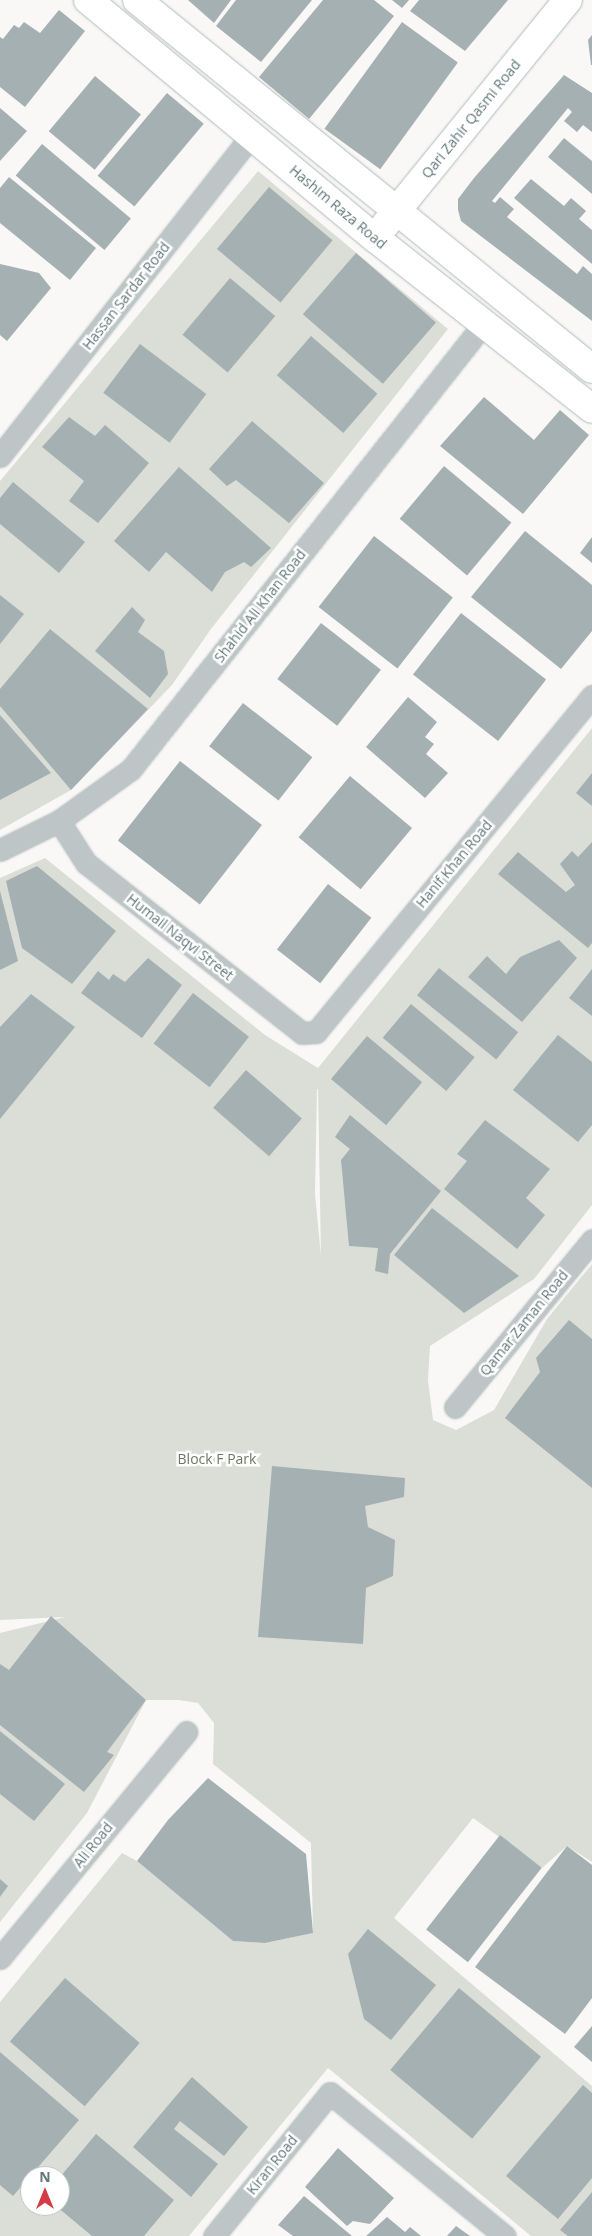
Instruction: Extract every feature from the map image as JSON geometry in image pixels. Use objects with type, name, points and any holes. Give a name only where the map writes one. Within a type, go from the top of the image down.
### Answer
[{"type":"street","name":"Hashim Raza Road","points":[[88,0],[375,238],[485,322],[592,409]]},
{"type":"street","points":[[137,0],[592,369]]},
{"type":"street","name":"Qari Zahir Qasmi Road","points":[[375,238],[568,0]]},
{"type":"street","name":"Hassan Sardar Road","points":[[0,456],[252,135]]},
{"type":"street","name":"Shahid Ali Khan Road","points":[[0,850],[59,821],[131,769],[485,322]]},
{"type":"street","name":"Hanif Khan Road","points":[[316,1032],[592,696]]},
{"type":"street","name":"Humail Naqvi Street","points":[[59,821],[86,863],[302,1033],[316,1032]]},
{"type":"street","name":"Qamar Zaman Road","points":[[455,1407],[592,1240]]},
{"type":"street","name":"Ali Road","points":[[0,1958],[186,1732]]},
{"type":"street","name":"Kiran Road","points":[[214,2236],[330,2093],[505,2236]]},
{"type":"green space","points":[[258,171],[448,329],[211,629],[172,685],[71,790],[0,830],[0,481]]},
{"type":"green space","name":"Block F Park","points":[[592,728],[592,1205],[534,1279],[430,1346],[428,1380],[433,1420],[456,1430],[494,1410],[547,1319],[592,1264],[592,1862],[567,1846],[542,1868],[473,1818],[394,1918],[592,2086],[592,2236],[531,2236],[328,2068],[189,2236],[0,2236],[0,2002],[122,1853],[137,1861],[233,1941],[265,1943],[313,1933],[311,1843],[213,1764],[214,1723],[198,1703],[179,1700],[146,1700],[87,1813],[0,1922],[0,1633],[65,1617],[0,1620],[0,878],[45,858],[265,1035],[318,1068]],"holes":[[[318,1089],[321,1256],[315,1194]]]},
{"type":"building","points":[[188,0],[231,0],[214,23]]},
{"type":"building","points":[[236,0],[312,0],[261,62],[216,26]]},
{"type":"building","points":[[323,0],[374,0],[394,16],[309,119],[259,77]]},
{"type":"building","points":[[392,0],[409,0],[402,8]]},
{"type":"building","points":[[419,0],[508,0],[465,51],[410,11]]},
{"type":"building","points":[[59,10],[85,31],[25,107],[0,87],[0,37],[3,39],[14,25],[19,28],[24,22],[40,33]]},
{"type":"building","points":[[402,22],[458,63],[380,169],[324,129]]},
{"type":"building","points":[[592,35],[592,65],[591,65],[588,40]]},
{"type":"building","points":[[564,75],[592,93],[592,132],[583,125],[577,132],[564,121],[572,112],[568,108],[492,201],[495,203],[500,197],[514,209],[507,217],[577,274],[583,266],[592,274],[592,321],[461,221],[458,210],[458,199],[474,178]]},
{"type":"building","points":[[95,76],[141,115],[95,170],[49,131]]},
{"type":"building","points":[[167,93],[204,124],[134,207],[98,176]]},
{"type":"building","points":[[0,108],[27,131],[0,161]]},
{"type":"building","points":[[564,138],[592,161],[592,194],[548,157]]},
{"type":"building","points":[[42,144],[131,219],[105,250],[16,175]]},
{"type":"building","points":[[9,177],[96,248],[70,280],[0,223],[0,188]]},
{"type":"building","points":[[531,179],[564,206],[571,198],[586,211],[579,219],[592,230],[592,264],[514,198]]},
{"type":"building","points":[[269,187],[333,240],[281,302],[217,249]]},
{"type":"building","points":[[356,253],[436,323],[383,384],[303,314]]},
{"type":"building","points":[[0,264],[39,273],[51,288],[7,341],[0,335]]},
{"type":"building","points":[[230,278],[275,316],[228,373],[182,335]]},
{"type":"building","points":[[311,336],[377,394],[343,433],[277,375]]},
{"type":"building","points":[[140,344],[206,394],[170,443],[103,393]]},
{"type":"building","points":[[484,397],[534,440],[560,410],[589,435],[523,514],[440,446]]},
{"type":"building","points":[[69,417],[95,436],[105,425],[149,463],[98,523],[69,501],[84,481],[42,447]]},
{"type":"building","points":[[252,421],[324,483],[289,523],[236,480],[227,486],[209,469]]},
{"type":"building","points":[[444,466],[511,523],[467,575],[400,519]]},
{"type":"building","points":[[179,467],[271,548],[251,567],[244,562],[225,572],[212,592],[166,552],[149,572],[114,541]]},
{"type":"building","points":[[13,482],[85,542],[59,573],[0,524],[0,498]]},
{"type":"building","points":[[525,531],[592,585],[592,631],[561,669],[471,597]]},
{"type":"building","points":[[374,536],[453,598],[397,668],[319,607]]},
{"type":"building","points":[[592,537],[592,563],[580,553]]},
{"type":"building","points":[[0,595],[24,614],[0,644]]},
{"type":"building","points":[[132,607],[145,620],[138,632],[164,651],[168,674],[150,698],[95,651]]},
{"type":"building","points":[[461,613],[546,679],[498,741],[413,674]]},
{"type":"building","points":[[321,623],[381,670],[337,726],[277,679]]},
{"type":"building","points":[[50,629],[148,709],[71,790],[0,706],[0,689]]},
{"type":"building","points":[[408,697],[437,722],[425,737],[434,744],[426,754],[448,773],[425,798],[366,747]]},
{"type":"building","points":[[243,703],[312,757],[278,801],[209,746]]},
{"type":"building","points":[[0,715],[51,773],[0,800]]},
{"type":"building","points":[[180,761],[262,825],[200,905],[118,841]]},
{"type":"building","points":[[592,773],[592,806],[576,793]]},
{"type":"building","points":[[350,776],[412,828],[361,889],[299,837]]},
{"type":"building","points":[[592,842],[592,943],[588,948],[498,874],[518,852],[566,892],[575,885],[560,864],[572,851],[578,857]]},
{"type":"building","points":[[37,866],[116,931],[72,984],[22,948],[6,881]]},
{"type":"building","points":[[328,884],[371,918],[320,983],[277,949]]},
{"type":"building","points":[[0,891],[18,961],[0,970]]},
{"type":"building","points":[[559,940],[577,958],[522,1022],[468,977],[487,956],[506,974],[520,957]]},
{"type":"building","points":[[148,958],[182,985],[142,1038],[81,993],[98,971],[109,980],[113,974],[125,982]]},
{"type":"building","points":[[439,968],[518,1032],[496,1059],[417,995]]},
{"type":"building","points":[[592,969],[592,1016],[569,998]]},
{"type":"building","points":[[193,993],[249,1037],[210,1087],[154,1043]]},
{"type":"building","points":[[31,994],[75,1027],[0,1119],[0,1027]]},
{"type":"building","points":[[411,1004],[475,1057],[446,1091],[383,1038]]},
{"type":"building","points":[[558,1035],[592,1062],[592,1125],[578,1142],[513,1090]]},
{"type":"building","points":[[367,1036],[422,1082],[386,1125],[331,1079]]},
{"type":"building","points":[[246,1070],[302,1119],[269,1156],[213,1108]]},
{"type":"building","points":[[350,1115],[441,1191],[390,1254],[388,1274],[375,1271],[378,1248],[349,1246],[341,1160],[350,1149],[335,1137]]},
{"type":"building","points":[[485,1120],[550,1169],[526,1198],[545,1215],[517,1249],[444,1189],[467,1161],[457,1154]]},
{"type":"building","points":[[432,1208],[519,1276],[464,1313],[394,1255]]},
{"type":"building","points":[[569,1320],[592,1339],[592,1488],[505,1418],[540,1372],[536,1358]]},
{"type":"building","points":[[272,1466],[405,1478],[404,1497],[365,1506],[368,1527],[395,1540],[393,1576],[366,1588],[363,1644],[258,1637]]},
{"type":"building","points":[[51,1616],[146,1700],[107,1752],[114,1755],[84,1792],[0,1725],[0,1664],[9,1670]]},
{"type":"building","points":[[0,1731],[65,1784],[34,1821],[0,1794]]},
{"type":"building","points":[[208,1778],[306,1854],[313,1933],[265,1943],[233,1941],[137,1861],[168,1820]]},
{"type":"building","points":[[500,1835],[542,1868],[468,1962],[426,1930]]},
{"type":"building","points":[[567,1846],[592,1865],[592,1998],[565,2034],[475,1967]]},
{"type":"building","points":[[0,1879],[8,1886],[0,1897]]},
{"type":"building","points":[[368,1929],[436,1985],[391,2040],[364,2019],[348,1954]]},
{"type":"building","points":[[65,1978],[140,2043],[85,2106],[10,2041]]},
{"type":"building","points":[[459,1988],[541,2057],[472,2139],[390,2070]]},
{"type":"building","points":[[592,2026],[592,2062],[574,2047]]},
{"type":"building","points":[[0,2052],[79,2120],[39,2166],[20,2166],[20,2188],[13,2196],[0,2185]]},
{"type":"building","points":[[192,2077],[248,2127],[224,2156],[180,2121],[174,2129],[218,2164],[191,2197],[133,2147]]},
{"type":"building","points":[[583,2085],[592,2093],[592,2178],[558,2219],[506,2176]]},
{"type":"building","points":[[96,2134],[174,2200],[144,2236],[92,2236],[68,2216],[70,2216],[69,2166]]},
{"type":"building","points":[[338,2148],[394,2198],[370,2224],[353,2221],[347,2226],[305,2187]]},
{"type":"building","points":[[592,2192],[592,2236],[568,2236],[560,2230]]},
{"type":"building","points":[[304,2196],[352,2236],[293,2236],[278,2225]]},
{"type":"building","points":[[387,2217],[405,2232],[410,2227],[421,2236],[366,2236]]},
{"type":"building","points":[[456,2226],[470,2236],[447,2236]]}]
